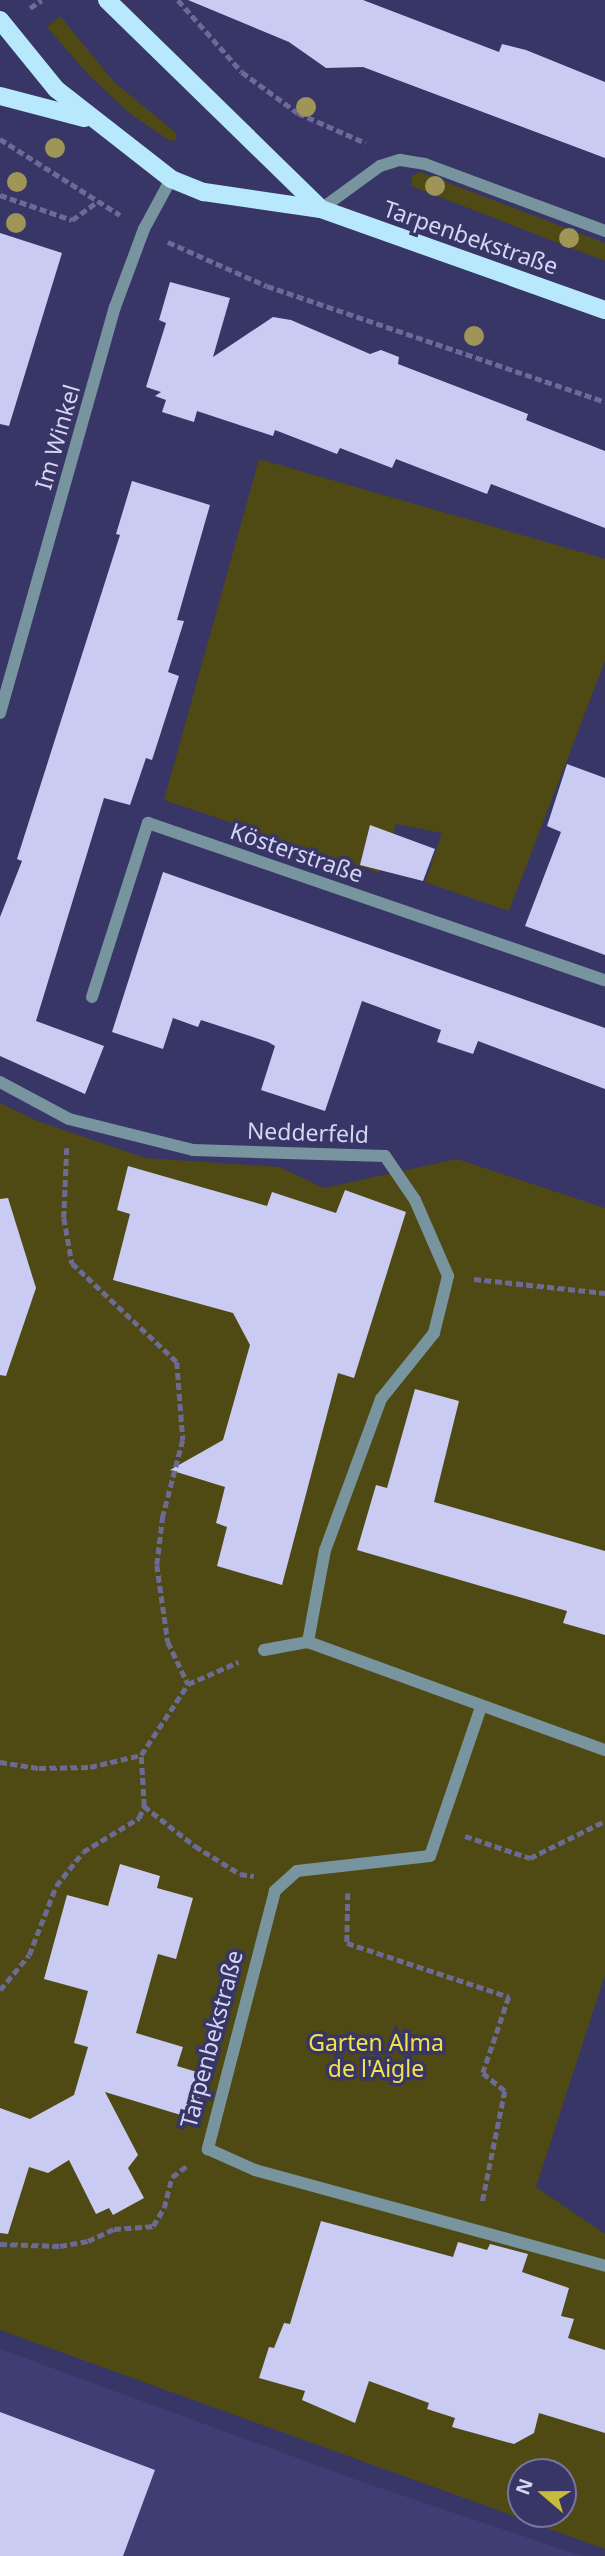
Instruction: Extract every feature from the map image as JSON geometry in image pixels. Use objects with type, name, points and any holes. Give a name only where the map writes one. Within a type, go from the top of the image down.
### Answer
[{"type":"main road","name":"Tarpenbekstraße","points":[[107,0],[321,209]]},
{"type":"main road","name":"Tarpenbekstraße","points":[[0,20],[56,89],[91,120],[171,179],[204,192],[321,209],[605,310]]},
{"type":"main road","points":[[0,96],[91,120]]},
{"type":"street","name":"Tarpenbekstraße","points":[[321,209],[380,166],[400,160],[425,164],[605,232]]},
{"type":"street","name":"Im Winkel","points":[[0,713],[116,307],[139,240],[171,179]]},
{"type":"street","name":"Kösterstraße","points":[[92,997],[148,823],[605,981]]},
{"type":"street","name":"Nedderfeld","points":[[0,1082],[69,1119],[193,1150],[386,1156],[415,1200],[448,1276]]},
{"type":"street","points":[[308,1642],[326,1550],[381,1399],[434,1333],[448,1276]]},
{"type":"street","points":[[264,1650],[308,1642],[605,1750]]},
{"type":"street","points":[[288,1880],[298,1871],[430,1856],[481,1707]]},
{"type":"street","name":"Tarpenbekstraße","points":[[288,1880],[275,1891],[208,2149],[255,2169],[605,2266]]},
{"type":"path","points":[[31,7],[42,0]]},
{"type":"path","points":[[178,0],[230,53],[242,72],[298,113],[345,132]]},
{"type":"path","points":[[0,139],[116,213]]},
{"type":"path","points":[[0,195],[72,220],[97,202]]},
{"type":"path","points":[[168,243],[267,286],[605,402]]},
{"type":"path","points":[[69,1119],[64,1218],[72,1264],[177,1362],[183,1440],[163,1516],[157,1566],[168,1642],[188,1684]]},
{"type":"path","points":[[448,1276],[605,1293]]},
{"type":"path","points":[[0,1990],[29,1955],[63,1878],[83,1852],[139,1818],[144,1806],[141,1755],[188,1684],[264,1650]]},
{"type":"path","points":[[0,1762],[39,1768],[90,1767],[141,1755]]},
{"type":"path","points":[[144,1806],[240,1874],[288,1880]]},
{"type":"path","points":[[440,1828],[530,1858],[605,1821]]},
{"type":"path","points":[[348,1865],[347,1943],[509,1997],[483,2073],[505,2091],[477,2231]]},
{"type":"path","points":[[0,2244],[60,2246],[88,2241],[114,2229],[153,2226],[164,2208],[172,2177],[208,2149]]},
{"type":"shaded area","points":[[0,2349],[365,2483],[582,2556],[0,2556]]},
{"type":"green space","points":[[60,16],[114,82],[176,133],[176,140],[170,141],[128,112],[86,72],[47,27]]},
{"type":"green space","points":[[420,172],[605,243],[605,261],[411,186],[412,176]]},
{"type":"green space","points":[[259,459],[605,559],[605,661],[509,911],[425,882],[442,833],[396,824],[380,873],[164,800]]},
{"type":"green space","name":"Garten Alma de l'Aigle","points":[[0,1103],[35,1120],[145,1158],[279,1167],[324,1188],[457,1159],[605,1208],[605,1975],[536,2187],[605,2234],[605,2549],[547,2528],[577,2528],[577,2458],[507,2458],[507,2514],[0,2330]]},
{"type":"building","points":[[188,0],[363,0],[499,52],[502,44],[526,50],[605,82],[605,158],[363,67],[326,68],[289,42]]},
{"type":"building","points":[[0,233],[62,253],[9,426],[0,424]]},
{"type":"building","points":[[170,282],[230,298],[213,357],[273,317],[291,320],[370,354],[381,350],[399,357],[398,364],[528,414],[526,420],[605,451],[605,528],[491,484],[487,494],[396,459],[392,468],[340,448],[337,454],[275,430],[273,436],[197,411],[194,422],[162,412],[166,400],[155,396],[161,392],[146,387],[166,323],[159,320]]},
{"type":"building","points":[[132,481],[210,505],[177,620],[184,621],[168,672],[179,676],[152,760],[146,758],[130,805],[104,798],[36,1021],[104,1046],[85,1094],[0,1056],[0,917],[22,861],[17,859],[120,535],[116,534]]},
{"type":"building","points":[[567,764],[605,778],[605,955],[525,926],[561,832],[547,826]]},
{"type":"building","points":[[370,825],[435,849],[423,881],[360,865]]},
{"type":"building","points":[[163,872],[605,1028],[605,1089],[478,1041],[473,1054],[437,1042],[441,1030],[362,1001],[325,1111],[261,1090],[275,1046],[268,1042],[201,1020],[198,1027],[173,1018],[163,1049],[112,1032]]},
{"type":"building","points":[[128,1166],[267,1206],[272,1192],[336,1213],[345,1190],[406,1212],[354,1378],[338,1373],[282,1585],[217,1566],[227,1527],[216,1523],[225,1487],[170,1470],[223,1440],[250,1345],[233,1313],[113,1280],[130,1214],[117,1210]]},
{"type":"building","points":[[8,1198],[36,1288],[6,1376],[0,1375],[0,1199]]},
{"type":"building","points":[[415,1389],[459,1401],[434,1502],[605,1551],[605,1635],[563,1623],[567,1611],[357,1550],[376,1485],[387,1488]]},
{"type":"building","points":[[120,1864],[160,1876],[157,1888],[193,1898],[176,1959],[158,1954],[136,2033],[183,2047],[177,2066],[207,2075],[194,2119],[105,2092],[138,2155],[128,2168],[144,2198],[113,2215],[109,2208],[96,2214],[69,2160],[48,2173],[29,2167],[8,2234],[0,2233],[0,2108],[30,2119],[74,2095],[88,2047],[74,2043],[88,1991],[44,1979],[67,1895],[108,1906]]},
{"type":"building","points":[[321,2221],[453,2257],[458,2242],[487,2250],[490,2244],[528,2254],[522,2272],[569,2288],[561,2316],[574,2319],[568,2338],[605,2350],[605,2433],[539,2413],[534,2433],[514,2444],[452,2427],[455,2418],[427,2409],[429,2403],[369,2381],[355,2423],[302,2400],[305,2391],[259,2378],[269,2347],[274,2348],[284,2323],[290,2324]]},
{"type":"building","points":[[0,2412],[155,2470],[123,2556],[0,2556]]}]
